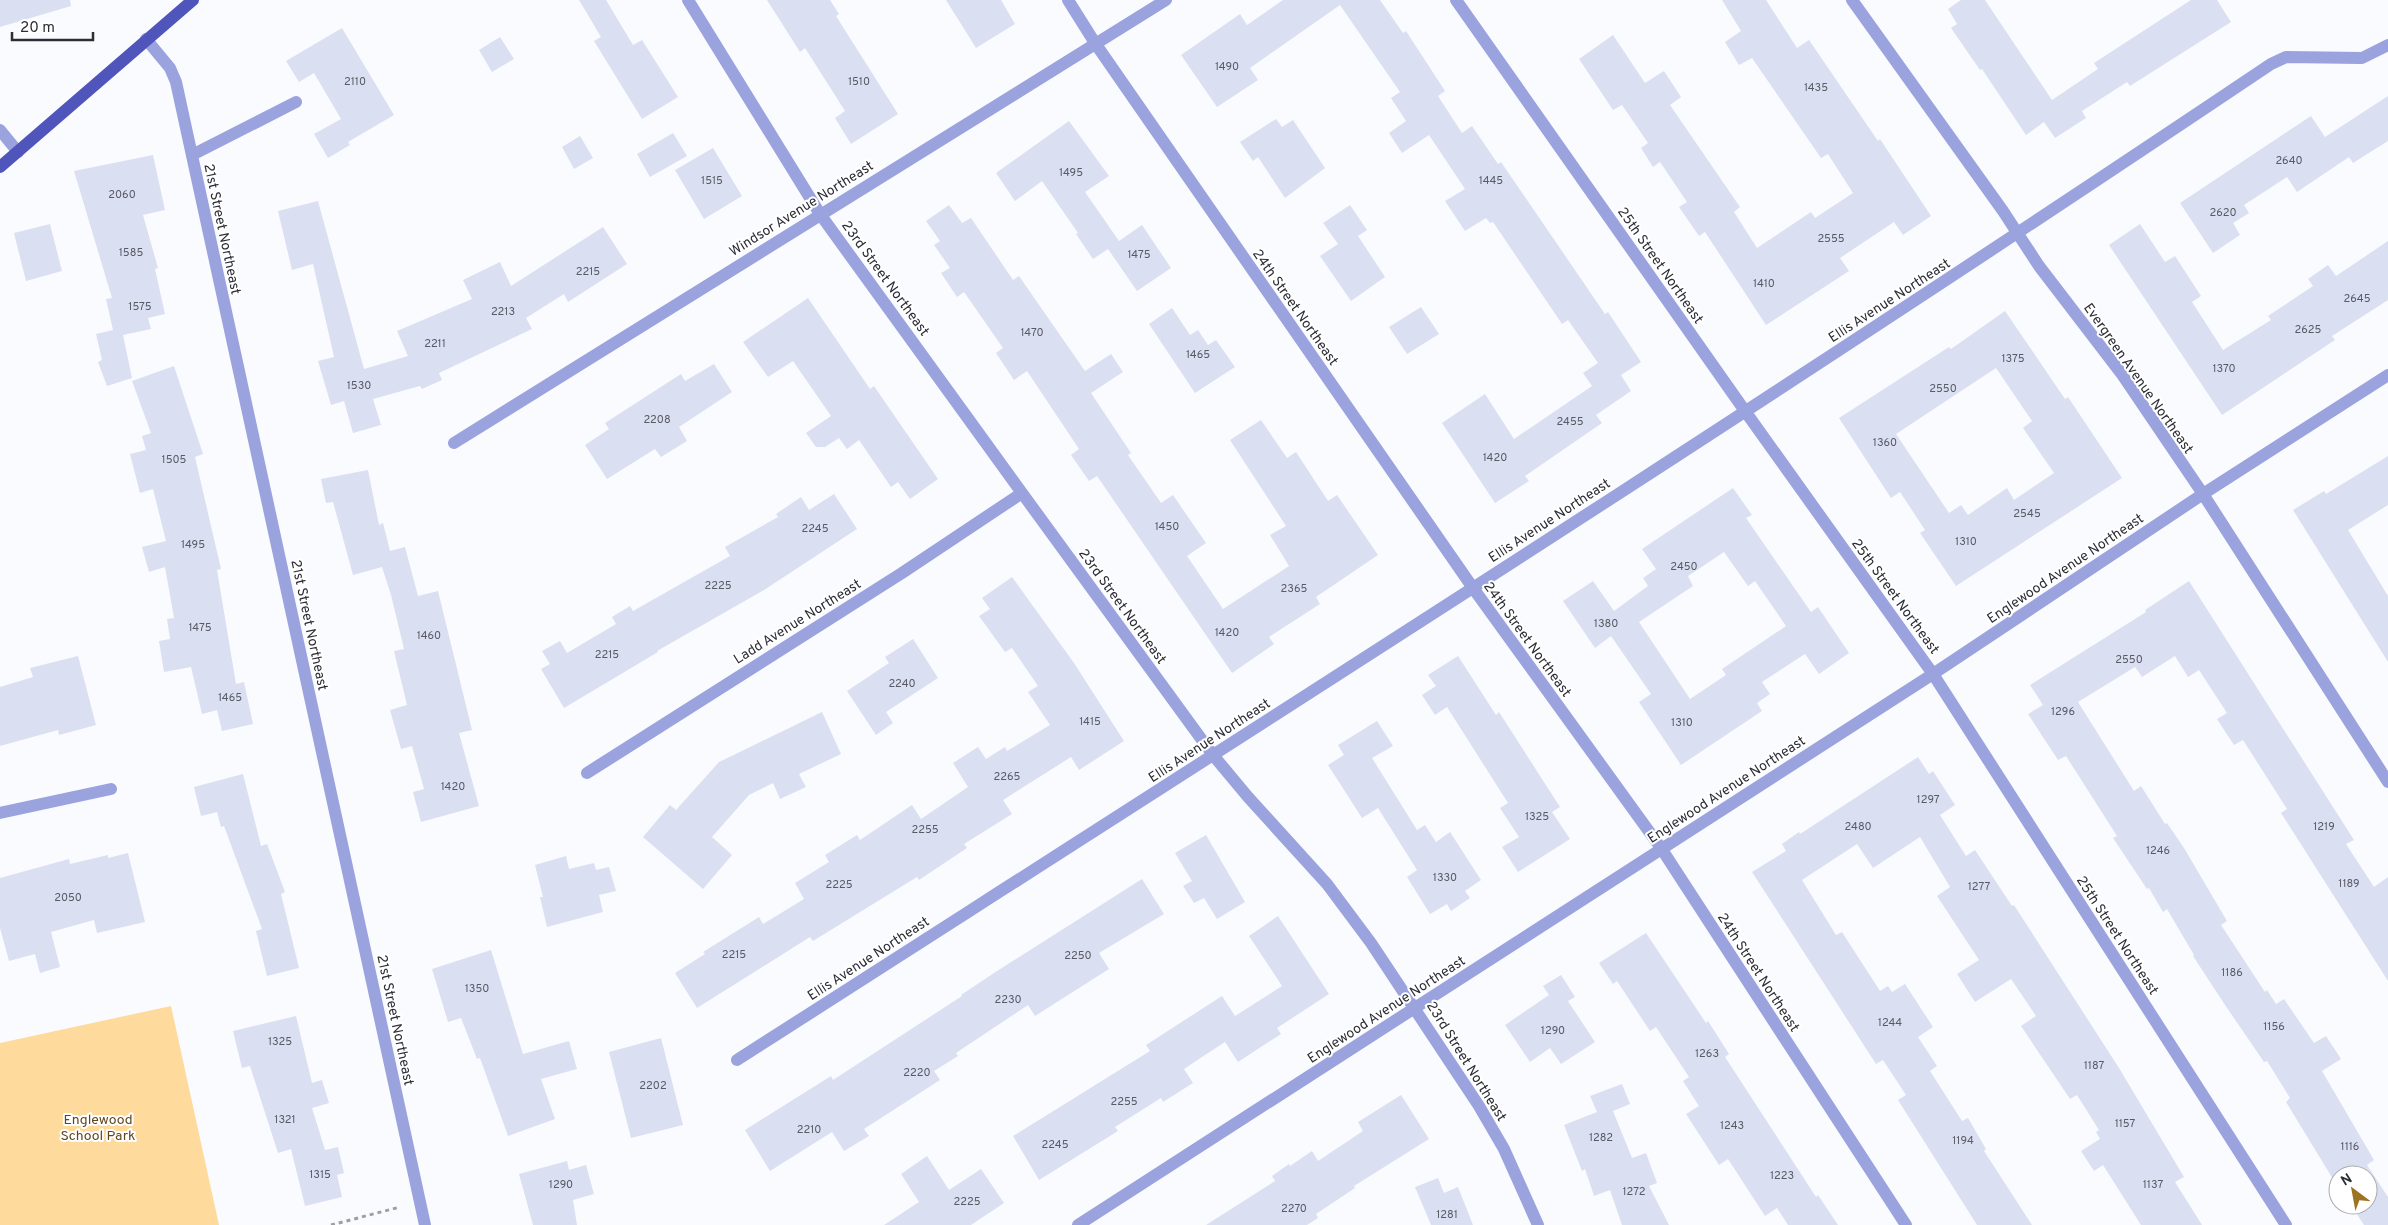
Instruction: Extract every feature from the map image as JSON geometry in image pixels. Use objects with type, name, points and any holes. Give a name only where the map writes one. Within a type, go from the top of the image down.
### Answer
[{"type":"main road","points":[[0,167],[193,0]]},
{"type":"street","name":"23rd Street Northeast","points":[[688,0],[820,214],[1213,755],[1248,798],[1327,884],[1416,1008],[1504,1149],[1538,1225]]},
{"type":"street","name":"24th Street Northeast","points":[[1068,0],[1095,43],[1473,588],[1661,848],[1906,1225]]},
{"type":"street","name":"Windsor Avenue Northeast","points":[[454,443],[1166,0]]},
{"type":"street","name":"25th Street Northeast","points":[[1456,0],[1744,411],[1933,674],[2286,1225]]},
{"type":"street","name":"Evergreen Avenue Northeast","points":[[1852,0],[2017,234],[2121,373],[2202,494],[2388,782]]},
{"type":"street","name":"21st Street Northeast","points":[[146,40],[170,68],[176,82],[425,1225]]},
{"type":"street","name":"Ellis Avenue Northeast","points":[[737,1060],[1473,588],[2017,234],[2271,64],[2286,57],[2362,58],[2388,45]]},
{"type":"street","points":[[192,154],[296,102]]},
{"type":"street","points":[[0,130],[18,152]]},
{"type":"street","name":"Englewood Avenue Northeast","points":[[1078,1225],[1933,674],[2202,494],[2388,375]]},
{"type":"street","name":"Ladd Avenue Northeast","points":[[587,773],[902,573],[1022,493]]},
{"type":"street","points":[[0,813],[111,789]]},
{"type":"path","points":[[331,1225],[420,1202]]},
{"type":"green space","name":"Englewood School Park","points":[[171,1006],[219,1225],[0,1225],[0,1043]]},
{"type":"building","points":[[0,0],[70,0],[71,6],[0,27]]},
{"type":"building","points":[[579,0],[606,0],[633,45],[642,40],[678,97],[642,119],[594,41],[601,37]]},
{"type":"building","points":[[767,0],[830,0],[839,14],[836,16],[898,114],[851,144],[835,118],[845,111],[805,48],[800,52]]},
{"type":"building","points":[[946,0],[1001,0],[1015,24],[976,48]]},
{"type":"building","points":[[1283,0],[1380,0],[1403,33],[1406,31],[1445,91],[1438,96],[1462,133],[1472,126],[1498,164],[1501,162],[1605,314],[1608,312],[1641,362],[1621,375],[1631,391],[1596,415],[1602,423],[1525,476],[1529,481],[1495,503],[1442,423],[1485,394],[1514,439],[1592,386],[1583,373],[1598,363],[1568,320],[1562,324],[1493,222],[1490,223],[1486,218],[1465,231],[1445,201],[1465,189],[1429,135],[1402,153],[1389,133],[1406,121],[1391,98],[1400,92],[1340,5],[1250,68],[1258,80],[1217,107],[1181,55],[1240,14],[1247,25]]},
{"type":"building","points":[[1722,0],[1766,0],[1797,48],[1809,40],[1878,141],[1880,139],[1931,216],[1903,235],[1894,222],[1840,258],[1849,271],[1766,325],[1705,232],[1699,236],[1679,207],[1687,202],[1660,162],[1653,167],[1641,148],[1648,143],[1622,105],[1613,110],[1579,59],[1613,35],[1645,83],[1664,71],[1681,97],[1670,105],[1740,207],[1734,212],[1757,248],[1811,212],[1815,218],[1853,193],[1828,154],[1821,158],[1752,58],[1739,65],[1725,42],[1741,31]]},
{"type":"building","points":[[1961,0],[1985,0],[2052,100],[2098,69],[2094,63],[2191,0],[2217,0],[2231,22],[2130,86],[2127,82],[2082,111],[2086,118],[2055,138],[2044,122],[2026,135],[1982,69],[1980,70],[1951,28],[1957,24],[1948,9]]},
{"type":"building","points":[[342,28],[394,115],[348,142],[350,145],[328,158],[314,134],[341,119],[314,73],[299,82],[286,61]]},
{"type":"building","points":[[500,37],[514,59],[492,72],[479,50]]},
{"type":"building","points":[[2388,96],[2388,141],[2353,163],[2349,157],[2297,192],[2287,177],[2244,205],[2249,213],[2233,223],[2240,235],[2213,253],[2180,203],[2311,116],[2325,137]]},
{"type":"building","points":[[1276,119],[1282,127],[1293,120],[1325,168],[1285,198],[1258,157],[1253,161],[1240,142]]},
{"type":"building","points":[[1069,121],[1109,176],[1085,192],[1119,241],[1142,225],[1171,268],[1137,291],[1108,249],[1093,259],[1076,234],[1078,233],[1042,181],[1015,201],[996,173]]},
{"type":"building","points":[[673,133],[687,156],[650,177],[637,154]]},
{"type":"building","points":[[580,136],[593,158],[574,169],[562,147]]},
{"type":"building","points":[[713,148],[742,196],[704,219],[675,170]]},
{"type":"building","points":[[153,155],[165,210],[143,215],[158,268],[155,269],[165,314],[148,318],[151,329],[123,335],[132,378],[107,386],[98,362],[102,360],[96,334],[113,330],[106,299],[112,298],[74,171]]},
{"type":"building","points":[[318,201],[364,369],[408,356],[397,331],[472,299],[463,280],[500,262],[511,286],[603,227],[627,264],[568,302],[564,294],[526,318],[532,329],[439,373],[442,380],[422,389],[420,386],[373,399],[381,425],[353,433],[344,401],[331,405],[318,361],[334,357],[313,264],[292,270],[278,211]]},
{"type":"building","points":[[949,205],[962,223],[971,218],[1013,280],[1019,276],[1085,371],[1111,354],[1123,372],[1091,393],[1131,453],[1128,455],[1161,503],[1173,495],[1206,543],[1187,556],[1223,609],[1289,566],[1270,535],[1286,526],[1230,440],[1261,420],[1287,458],[1296,452],[1328,501],[1337,495],[1378,555],[1316,597],[1320,604],[1269,637],[1274,644],[1232,673],[1097,476],[1089,481],[1071,455],[1079,449],[1027,371],[1014,380],[996,353],[1003,348],[964,292],[957,297],[941,273],[950,268],[934,245],[940,241],[926,221]]},
{"type":"building","points":[[1350,205],[1367,230],[1358,236],[1385,277],[1351,301],[1320,256],[1338,244],[1323,223]]},
{"type":"building","points":[[50,224],[62,271],[26,281],[14,233]]},
{"type":"building","points":[[2140,224],[2165,262],[2175,256],[2201,296],[2192,302],[2223,350],[2271,320],[2268,316],[2313,286],[2308,279],[2328,265],[2336,276],[2388,241],[2388,300],[2332,336],[2335,340],[2222,415],[2109,245]]},
{"type":"building","points":[[808,298],[870,389],[874,386],[938,479],[910,499],[898,482],[891,487],[859,440],[847,449],[839,438],[825,447],[816,447],[806,433],[831,416],[793,361],[768,377],[743,342]]},
{"type":"building","points":[[1421,307],[1439,334],[1407,354],[1389,327]]},
{"type":"building","points":[[1172,308],[1190,335],[1198,330],[1208,345],[1216,340],[1235,367],[1195,393],[1149,324]]},
{"type":"building","points":[[2005,311],[2065,399],[2068,397],[2122,478],[1956,586],[1920,533],[1925,530],[1900,492],[1891,498],[1839,418],[1949,347],[1951,349]],"holes":[[[1996,368],[2032,421],[2023,428],[2054,473],[2014,500],[2007,488],[1968,515],[1961,505],[1949,513],[1896,434]]]},
{"type":"building","points":[[714,364],[732,392],[679,427],[687,441],[661,457],[655,449],[607,479],[585,445],[609,429],[605,423],[681,374],[685,381]]},
{"type":"building","points":[[174,366],[203,454],[195,457],[221,569],[217,570],[236,684],[244,682],[253,724],[222,731],[217,710],[202,714],[191,667],[164,672],[159,641],[170,639],[167,619],[174,618],[165,567],[149,572],[142,547],[166,541],[153,489],[140,493],[130,454],[146,450],[142,436],[151,433],[132,381]]},
{"type":"building","points":[[2388,456],[2388,505],[2348,530],[2388,596],[2388,662],[2293,510],[2324,491],[2326,494]]},
{"type":"building","points":[[368,470],[379,525],[383,523],[390,551],[405,547],[418,596],[438,591],[472,730],[459,733],[479,806],[421,822],[413,792],[424,789],[412,746],[401,749],[390,710],[407,705],[394,651],[404,649],[391,595],[382,567],[353,575],[333,502],[326,503],[321,479]]},
{"type":"building","points":[[1733,488],[1752,515],[1746,518],[1811,612],[1818,607],[1849,653],[1819,674],[1805,654],[1762,682],[1770,694],[1757,703],[1762,711],[1681,765],[1639,702],[1651,694],[1611,636],[1595,648],[1563,601],[1593,581],[1614,611],[1648,586],[1643,578],[1656,569],[1642,549]],"holes":[[[1724,552],[1748,586],[1755,581],[1786,626],[1722,669],[1726,675],[1690,699],[1639,622],[1693,586],[1688,576]]]},
{"type":"building","points":[[834,494],[857,529],[764,590],[657,651],[564,708],[541,669],[550,664],[542,651],[560,641],[567,653],[616,624],[612,617],[630,606],[633,611],[730,556],[725,547],[778,517],[776,514],[801,497],[809,510]]},
{"type":"building","points":[[1012,577],[1074,663],[1124,741],[1079,770],[1071,757],[1003,800],[1012,814],[964,844],[967,848],[919,880],[917,877],[813,941],[810,937],[697,1008],[675,973],[705,954],[703,952],[759,917],[763,924],[804,899],[795,883],[829,862],[825,855],[857,835],[860,840],[912,805],[921,819],[968,787],[953,763],[978,747],[986,759],[1005,747],[1007,751],[1050,725],[1028,692],[1038,686],[1012,648],[1005,652],[979,616],[990,609],[982,598]]},
{"type":"building","points":[[2189,581],[2354,840],[2346,844],[2374,887],[2388,877],[2388,981],[2281,813],[2287,809],[2243,740],[2234,745],[2217,719],[2227,713],[2199,670],[2188,677],[2175,656],[2142,677],[2135,667],[2078,702],[2134,791],[2141,786],[2165,824],[2167,823],[2184,848],[2227,921],[2221,925],[2265,992],[2267,990],[2276,1004],[2284,999],[2314,1043],[2326,1036],[2341,1059],[2322,1071],[2374,1160],[2367,1165],[2328,1165],[2328,1171],[2286,1102],[2290,1098],[2267,1061],[2264,1062],[2225,1005],[2193,956],[2167,909],[2163,912],[2149,888],[2147,889],[2113,838],[2117,836],[2066,756],[2058,760],[2028,714],[2043,705],[2030,685],[2146,612],[2145,610]]},
{"type":"building","points":[[913,639],[938,678],[886,712],[893,723],[876,735],[847,691],[889,663],[885,657]]},
{"type":"building","points":[[78,656],[96,725],[59,735],[58,730],[0,746],[0,687],[33,677],[30,668]]},
{"type":"building","points":[[1458,656],[1496,715],[1499,712],[1560,807],[1552,812],[1570,839],[1518,872],[1502,847],[1519,837],[1500,808],[1508,803],[1447,707],[1435,715],[1422,695],[1436,686],[1428,675]]},
{"type":"building","points":[[822,712],[841,754],[799,774],[806,787],[780,799],[773,783],[749,795],[712,837],[732,855],[703,889],[643,837],[670,805],[676,810],[719,762]]},
{"type":"building","points":[[1377,721],[1393,746],[1372,758],[1417,830],[1425,825],[1436,842],[1450,832],[1481,880],[1465,891],[1470,898],[1451,911],[1447,904],[1430,914],[1407,877],[1417,870],[1378,808],[1362,818],[1328,765],[1344,755],[1338,745]]},
{"type":"building","points":[[1918,757],[1929,774],[1933,771],[1955,805],[1940,815],[1966,856],[1975,850],[2012,906],[2014,905],[2119,1068],[2184,1177],[2175,1182],[2202,1225],[2141,1225],[2103,1165],[2094,1171],[2081,1151],[2100,1139],[2096,1132],[2099,1130],[2077,1095],[2070,1099],[2021,1026],[2036,1016],[2011,979],[1975,1002],[1957,974],[1979,960],[1937,896],[1950,887],[1920,837],[1873,868],[1857,844],[1802,880],[1836,935],[1842,932],[1880,991],[1888,986],[1892,992],[1905,984],[1933,1027],[1918,1037],[1937,1066],[1930,1071],[1962,1121],[1968,1118],[1986,1149],[1984,1151],[2032,1225],[1977,1225],[1898,1100],[1906,1095],[1883,1060],[1876,1064],[1752,872],[1786,851],[1782,844],[1799,832],[1800,834]]},
{"type":"building","points":[[243,774],[261,846],[267,844],[285,892],[281,894],[299,968],[267,976],[256,931],[262,929],[224,826],[221,827],[217,812],[201,816],[194,787]]},
{"type":"building","points":[[1206,835],[1245,902],[1217,919],[1204,898],[1194,903],[1183,886],[1192,881],[1175,853]]},
{"type":"building","points":[[128,853],[145,922],[97,933],[94,920],[51,932],[60,967],[40,973],[35,954],[9,961],[0,928],[0,878],[69,859],[70,864],[108,855],[108,858]]},
{"type":"building","points":[[566,856],[569,869],[594,863],[596,870],[609,867],[616,891],[599,895],[603,912],[547,927],[540,897],[543,897],[535,865]]},
{"type":"building","points":[[1142,879],[1164,914],[1099,953],[1109,969],[1035,1016],[1028,1005],[956,1053],[958,1056],[934,1071],[940,1080],[864,1129],[869,1136],[844,1151],[832,1132],[770,1171],[745,1130],[831,1076],[833,1080],[997,971]]},
{"type":"building","points":[[1278,916],[1329,994],[1277,1028],[1281,1034],[1238,1062],[1225,1042],[1184,1069],[1193,1083],[1163,1102],[1161,1098],[1115,1127],[1118,1131],[1039,1180],[1013,1136],[1150,1051],[1146,1045],[1222,996],[1235,1016],[1282,986],[1249,936]]},
{"type":"building","points":[[1646,933],[1706,1023],[1708,1021],[1729,1054],[1725,1057],[1816,1197],[1818,1195],[1838,1225],[1788,1225],[1777,1208],[1765,1216],[1728,1159],[1719,1165],[1686,1114],[1699,1106],[1683,1081],[1689,1077],[1656,1027],[1650,1031],[1617,981],[1613,984],[1599,963]]},
{"type":"building","points":[[491,950],[523,1054],[569,1041],[577,1069],[541,1079],[555,1119],[508,1136],[480,1058],[477,1059],[461,1018],[448,1022],[432,969]]},
{"type":"building","points":[[1561,975],[1575,997],[1568,1001],[1595,1042],[1561,1064],[1550,1048],[1530,1062],[1505,1025],[1549,995],[1543,986]]},
{"type":"building","points":[[296,1016],[312,1083],[322,1080],[329,1103],[312,1108],[325,1150],[338,1147],[344,1173],[337,1175],[342,1197],[305,1206],[291,1149],[278,1153],[250,1066],[242,1068],[233,1031]]},
{"type":"building","points":[[661,1038],[683,1125],[631,1138],[609,1052]]},
{"type":"building","points":[[1622,1084],[1630,1104],[1613,1111],[1632,1158],[1646,1153],[1657,1183],[1649,1186],[1669,1225],[1622,1225],[1610,1190],[1594,1196],[1585,1169],[1582,1171],[1564,1125],[1597,1112],[1590,1096]]},
{"type":"building","points":[[1401,1095],[1429,1139],[1354,1186],[1355,1188],[1316,1214],[1318,1218],[1307,1225],[1206,1225],[1275,1181],[1272,1176],[1289,1164],[1290,1166],[1312,1151],[1318,1161],[1363,1131],[1358,1122]]},
{"type":"building","points":[[927,1156],[949,1190],[981,1169],[1004,1203],[971,1225],[884,1225],[919,1202],[901,1174]]},
{"type":"building","points":[[567,1161],[569,1170],[586,1165],[594,1194],[573,1200],[577,1225],[533,1225],[519,1174]]},
{"type":"building","points":[[1438,1178],[1444,1193],[1458,1187],[1473,1225],[1431,1225],[1415,1187]]},
{"type":"building","points":[[2378,1182],[2388,1197],[2388,1225],[2364,1225],[2358,1215],[2378,1215]]}]
